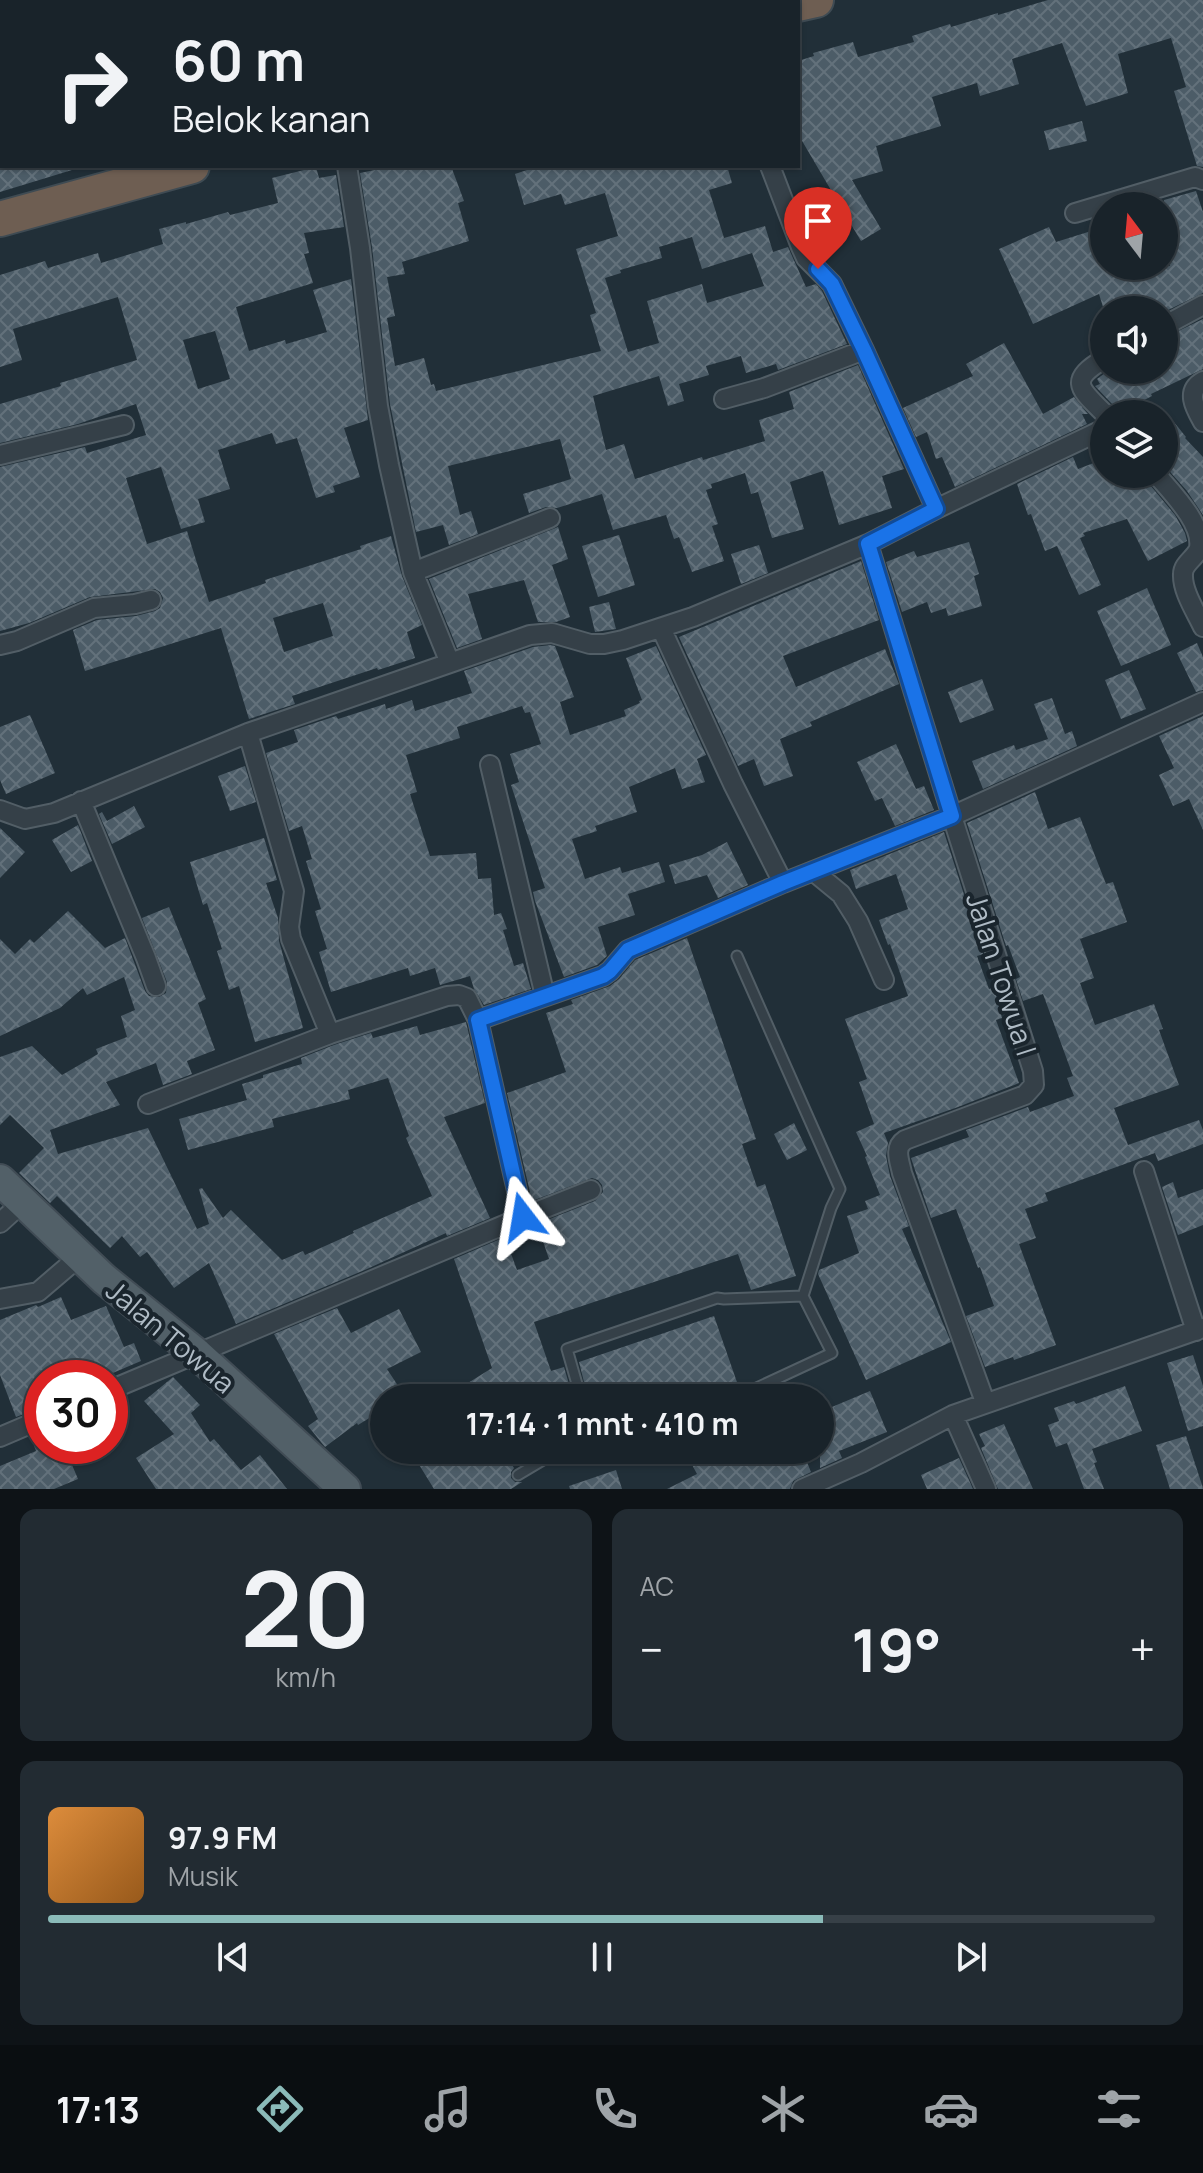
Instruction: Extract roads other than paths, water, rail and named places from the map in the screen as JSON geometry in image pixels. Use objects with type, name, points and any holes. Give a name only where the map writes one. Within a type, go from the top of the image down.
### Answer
[{"type":"highway","points":[[0,219],[185,168]]},
{"type":"main road","name":"Jalan Towua","points":[[0,1180],[104,1279],[197,1354],[345,1489]]},
{"type":"street","points":[[347,168],[378,406],[389,465],[413,572],[450,663]]},
{"type":"street","points":[[771,168],[806,258],[832,284],[936,509]]},
{"type":"street","points":[[1075,213],[1195,177],[1203,180]]},
{"type":"street","points":[[1178,318],[1203,305]]},
{"type":"street","points":[[724,399],[764,388],[864,350]]},
{"type":"street","points":[[1090,368],[1081,379],[1081,385],[1082,391],[1091,400]]},
{"type":"street","points":[[1203,381],[1197,384],[1192,397],[1203,422]]},
{"type":"street","points":[[0,455],[124,425]]},
{"type":"street","points":[[0,810],[25,819],[54,813],[248,733],[530,635],[552,633],[590,644],[604,644],[661,628],[868,544],[1090,436]]},
{"type":"street","points":[[1168,488],[1195,521],[1200,542],[1198,552],[1184,568],[1182,576],[1203,627]]},
{"type":"street","points":[[413,572],[550,518]]},
{"type":"street","points":[[868,544],[952,816]]},
{"type":"street","points":[[0,645],[17,641],[94,608],[151,600]]},
{"type":"street","points":[[661,628],[783,883]]},
{"type":"street","points":[[478,1020],[603,976],[628,950],[783,883],[952,816],[1203,702]]},
{"type":"street","points":[[248,733],[294,891],[289,927],[291,939],[330,1034]]},
{"type":"street","points":[[490,765],[545,996]]},
{"type":"street","points":[[81,801],[156,986]]},
{"type":"street","name":"Jalan Towua I","points":[[952,816],[1033,1071],[1034,1085],[1025,1095],[905,1140],[899,1146],[898,1154],[902,1173],[985,1402]]},
{"type":"street","points":[[813,871],[841,894],[858,921],[884,980]]},
{"type":"street","points":[[148,1104],[330,1034],[447,996],[459,995],[467,998],[478,1020],[523,1217]]},
{"type":"street","points":[[802,1489],[985,1402],[1200,1330],[1144,1171]]},
{"type":"street","points":[[128,1383],[591,1190]]},
{"type":"street","points":[[0,1223],[23,1202]]},
{"type":"street","points":[[0,1299],[38,1292],[80,1256]]},
{"type":"street","points":[[953,1415],[986,1489]]},
{"type":"street","points":[[0,1437],[24,1427]]},
{"type":"lane","points":[[737,956],[840,1189],[803,1296],[832,1353],[765,1384]]},
{"type":"lane","points":[[577,1384],[567,1349],[717,1298],[803,1296]]},
{"type":"lane","points":[[518,1475],[536,1464]]}]
